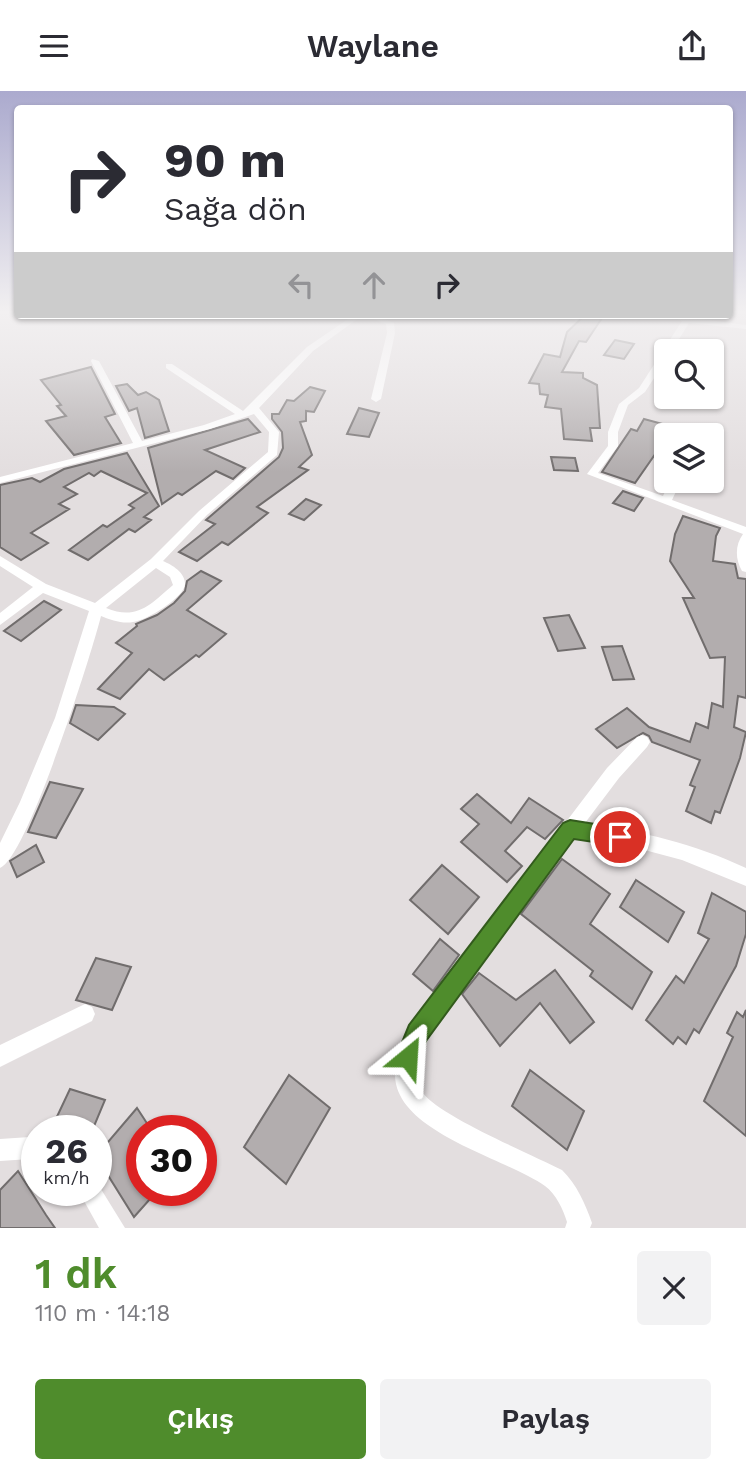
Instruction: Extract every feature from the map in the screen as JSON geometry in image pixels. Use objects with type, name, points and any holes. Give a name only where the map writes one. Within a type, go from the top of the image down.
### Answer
[{"type":"street","points":[[97,366],[139,444]]},
{"type":"street","points":[[169,366],[243,415]]},
{"type":"street","points":[[0,480],[243,415],[255,409],[293,366]]},
{"type":"street","points":[[376,399],[383,366]]},
{"type":"street","points":[[657,366],[642,390],[624,404],[613,432],[614,446],[592,474],[746,531]]},
{"type":"street","points":[[0,860],[12,841],[55,741],[96,608],[155,562],[203,513],[273,453],[274,432],[255,409]]},
{"type":"street","points":[[666,501],[670,493]]},
{"type":"street","points":[[746,537],[741,554],[746,568]]},
{"type":"street","points":[[0,560],[42,587],[117,619],[134,619],[166,598],[180,582],[175,573],[155,562]]},
{"type":"street","points":[[0,620],[42,587]]},
{"type":"street","points":[[577,1228],[580,1223],[574,1204],[566,1190],[554,1178],[433,1117],[415,1100],[406,1079],[408,1057],[418,1033],[613,773],[642,742]]},
{"type":"street","points":[[570,829],[671,849],[719,863],[746,877]]},
{"type":"street","points":[[0,1056],[85,1014]]},
{"type":"street","points":[[0,1150],[21,1149]]},
{"type":"street","points":[[100,1206],[113,1228]]},
{"type":"building","points":[[538,366],[565,366],[562,372],[583,373],[583,378],[597,385],[600,428],[590,428],[592,441],[564,439],[561,409],[545,407],[548,395],[540,394],[539,384],[529,383]]},
{"type":"building","points":[[91,367],[115,414],[105,417],[121,443],[74,455],[46,421],[66,416],[57,406],[61,405],[41,380]]},
{"type":"building","points":[[127,384],[138,395],[146,392],[159,400],[169,431],[145,438],[137,408],[129,411],[116,386]]},
{"type":"building","points":[[310,387],[325,391],[314,412],[306,411],[306,421],[300,422],[312,455],[299,467],[308,470],[257,507],[268,513],[228,545],[222,542],[197,561],[179,552],[215,524],[206,520],[279,457],[283,448],[282,432],[272,419],[272,414],[279,414],[287,400],[294,401]]},
{"type":"building","points":[[359,408],[379,413],[369,437],[347,434]]},
{"type":"building","points":[[248,419],[260,432],[205,450],[245,468],[233,479],[216,471],[182,495],[178,493],[162,504],[148,448]]},
{"type":"building","points":[[644,419],[659,423],[654,423],[654,456],[635,483],[602,472],[631,429],[637,431]]},
{"type":"building","points":[[127,453],[159,506],[144,517],[151,520],[135,532],[129,529],[88,560],[69,550],[103,525],[107,527],[134,508],[129,505],[147,493],[101,471],[94,476],[89,473],[64,487],[77,494],[59,504],[69,509],[31,533],[48,543],[21,560],[0,547],[0,485],[32,478],[40,482],[64,469]]},
{"type":"building","points":[[551,457],[575,458],[578,471],[554,470]]},
{"type":"building","points":[[623,491],[643,498],[634,511],[613,503]]},
{"type":"building","points":[[306,499],[321,505],[304,520],[289,514]]},
{"type":"building","points":[[683,516],[720,528],[716,536],[713,561],[735,564],[738,578],[746,579],[746,698],[738,696],[734,727],[746,732],[740,758],[720,813],[715,811],[711,823],[686,811],[695,787],[690,785],[700,760],[652,742],[649,736],[643,733],[617,748],[596,729],[627,708],[649,727],[690,742],[696,723],[708,728],[712,703],[723,707],[725,657],[710,658],[683,598],[694,598],[670,561],[675,534]]},
{"type":"building","points":[[201,571],[221,581],[187,610],[226,634],[199,657],[196,655],[164,680],[149,669],[120,699],[98,689],[132,653],[116,643],[137,626],[136,624],[157,615],[174,603],[185,591],[187,581]]},
{"type":"building","points":[[44,601],[61,610],[21,641],[4,631]]},
{"type":"building","points":[[569,615],[585,648],[558,651],[544,618]]},
{"type":"building","points":[[622,646],[634,679],[613,680],[602,647]]},
{"type":"building","points":[[76,705],[114,707],[125,714],[98,740],[70,723]]},
{"type":"building","points":[[50,782],[83,789],[56,838],[28,832]]},
{"type":"building","points":[[477,794],[511,823],[529,798],[563,820],[545,839],[527,827],[505,851],[522,866],[507,882],[461,842],[479,824],[461,809]]},
{"type":"building","points":[[36,845],[44,862],[17,877],[10,861]]},
{"type":"building","points":[[562,859],[610,894],[590,924],[652,972],[632,1009],[590,976],[593,971],[521,914]]},
{"type":"building","points":[[442,865],[479,897],[448,934],[410,900]]},
{"type":"building","points":[[636,880],[684,912],[668,942],[620,907]]},
{"type":"building","points":[[712,893],[746,912],[746,934],[736,966],[699,1033],[694,1029],[686,1044],[678,1037],[673,1044],[646,1020],[676,976],[684,983],[709,939],[698,933]]},
{"type":"building","points":[[440,939],[459,955],[433,991],[413,974]]},
{"type":"building","points":[[96,958],[131,967],[112,1010],[76,1000]]},
{"type":"building","points":[[555,970],[594,1022],[570,1043],[540,1003],[500,1046],[462,994],[479,973],[516,1000]]},
{"type":"building","points":[[746,1010],[746,1136],[704,1101],[733,1037],[727,1033],[737,1012],[743,1017]]},
{"type":"building","points":[[530,1070],[584,1111],[567,1150],[512,1106]]},
{"type":"building","points":[[289,1075],[330,1108],[286,1184],[244,1147]]},
{"type":"building","points":[[70,1089],[105,1100],[99,1115],[58,1115]]},
{"type":"building","points":[[137,1108],[142,1115],[131,1115]]},
{"type":"building","points":[[126,1121],[126,1204],[112,1182],[112,1137]]},
{"type":"building","points":[[18,1171],[21,1176],[21,1206],[41,1206],[55,1228],[0,1228],[0,1190]]},
{"type":"building","points":[[127,1206],[144,1206],[134,1217]]},
{"type":"route","points":[[408,1057],[418,1033],[570,829],[620,837]]}]
